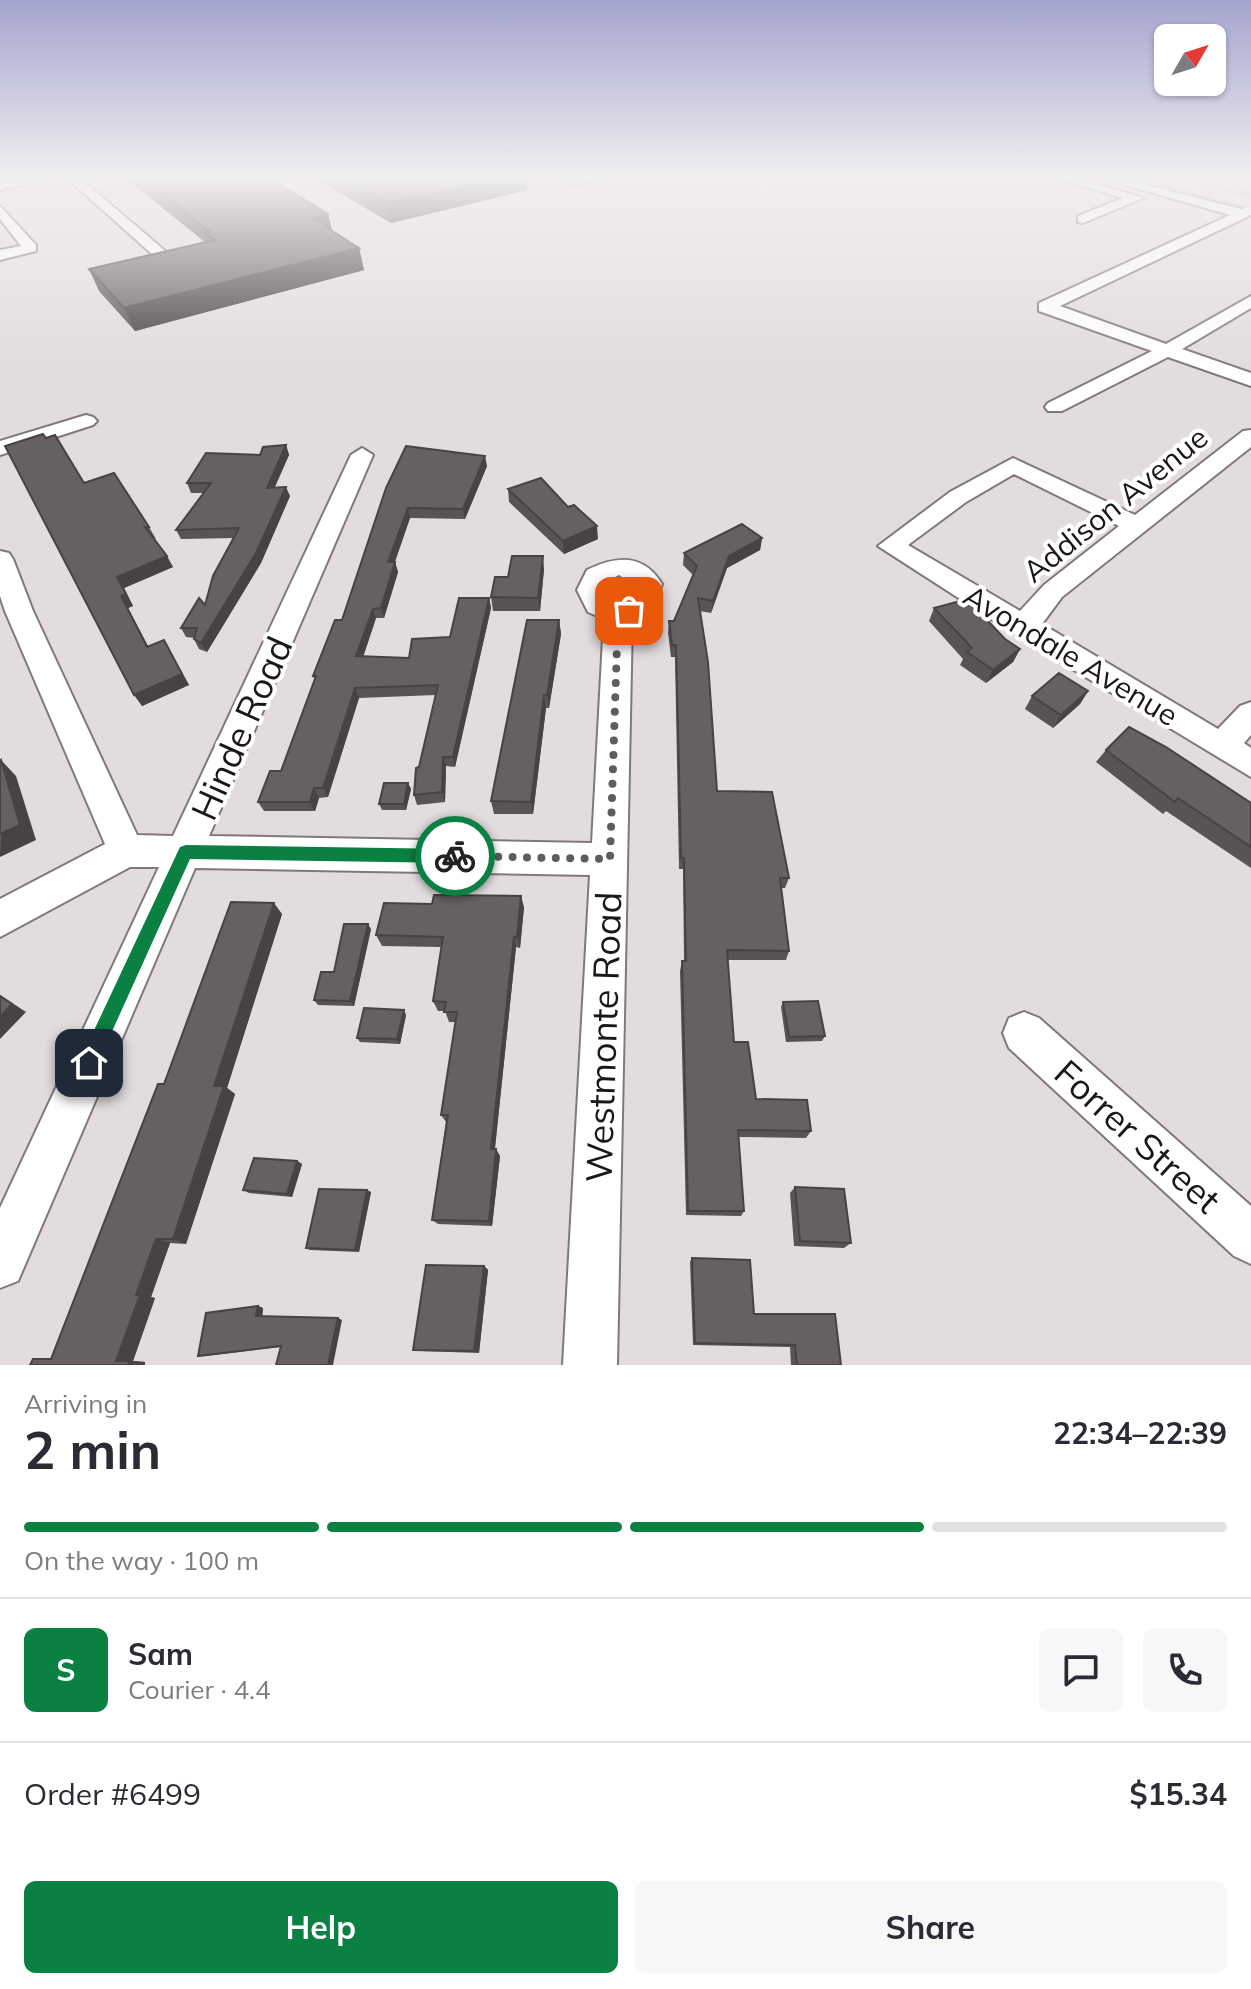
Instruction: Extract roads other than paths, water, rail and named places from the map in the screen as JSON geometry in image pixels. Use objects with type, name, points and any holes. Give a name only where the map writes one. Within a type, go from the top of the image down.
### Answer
[{"type":"street","points":[[0,255],[31,248],[27,243]]},
{"type":"street","points":[[147,243],[166,259]]},
{"type":"street","points":[[1178,243],[1045,307],[1251,380]]},
{"type":"street","points":[[1055,407],[1168,350],[1251,301]]},
{"type":"street","points":[[0,448],[86,421]]},
{"type":"street","name":"Addison Avenue","points":[[1026,628],[1032,615],[1053,591],[1251,436]]},
{"type":"street","name":"Hinde Road","points":[[0,1263],[362,455]]},
{"type":"street","name":"Avondale Avenue","points":[[1138,526],[1013,465],[958,497],[891,546],[1251,764]]},
{"type":"street","points":[[0,559],[10,615],[126,851]]},
{"type":"street","name":"Westmonte Road","points":[[590,1365],[618,614]]},
{"type":"street","points":[[1222,746],[1251,714]]},
{"type":"street","points":[[0,919],[126,851],[610,859]]},
{"type":"street","name":"Forrer Street","points":[[1024,1033],[1251,1239]]}]
